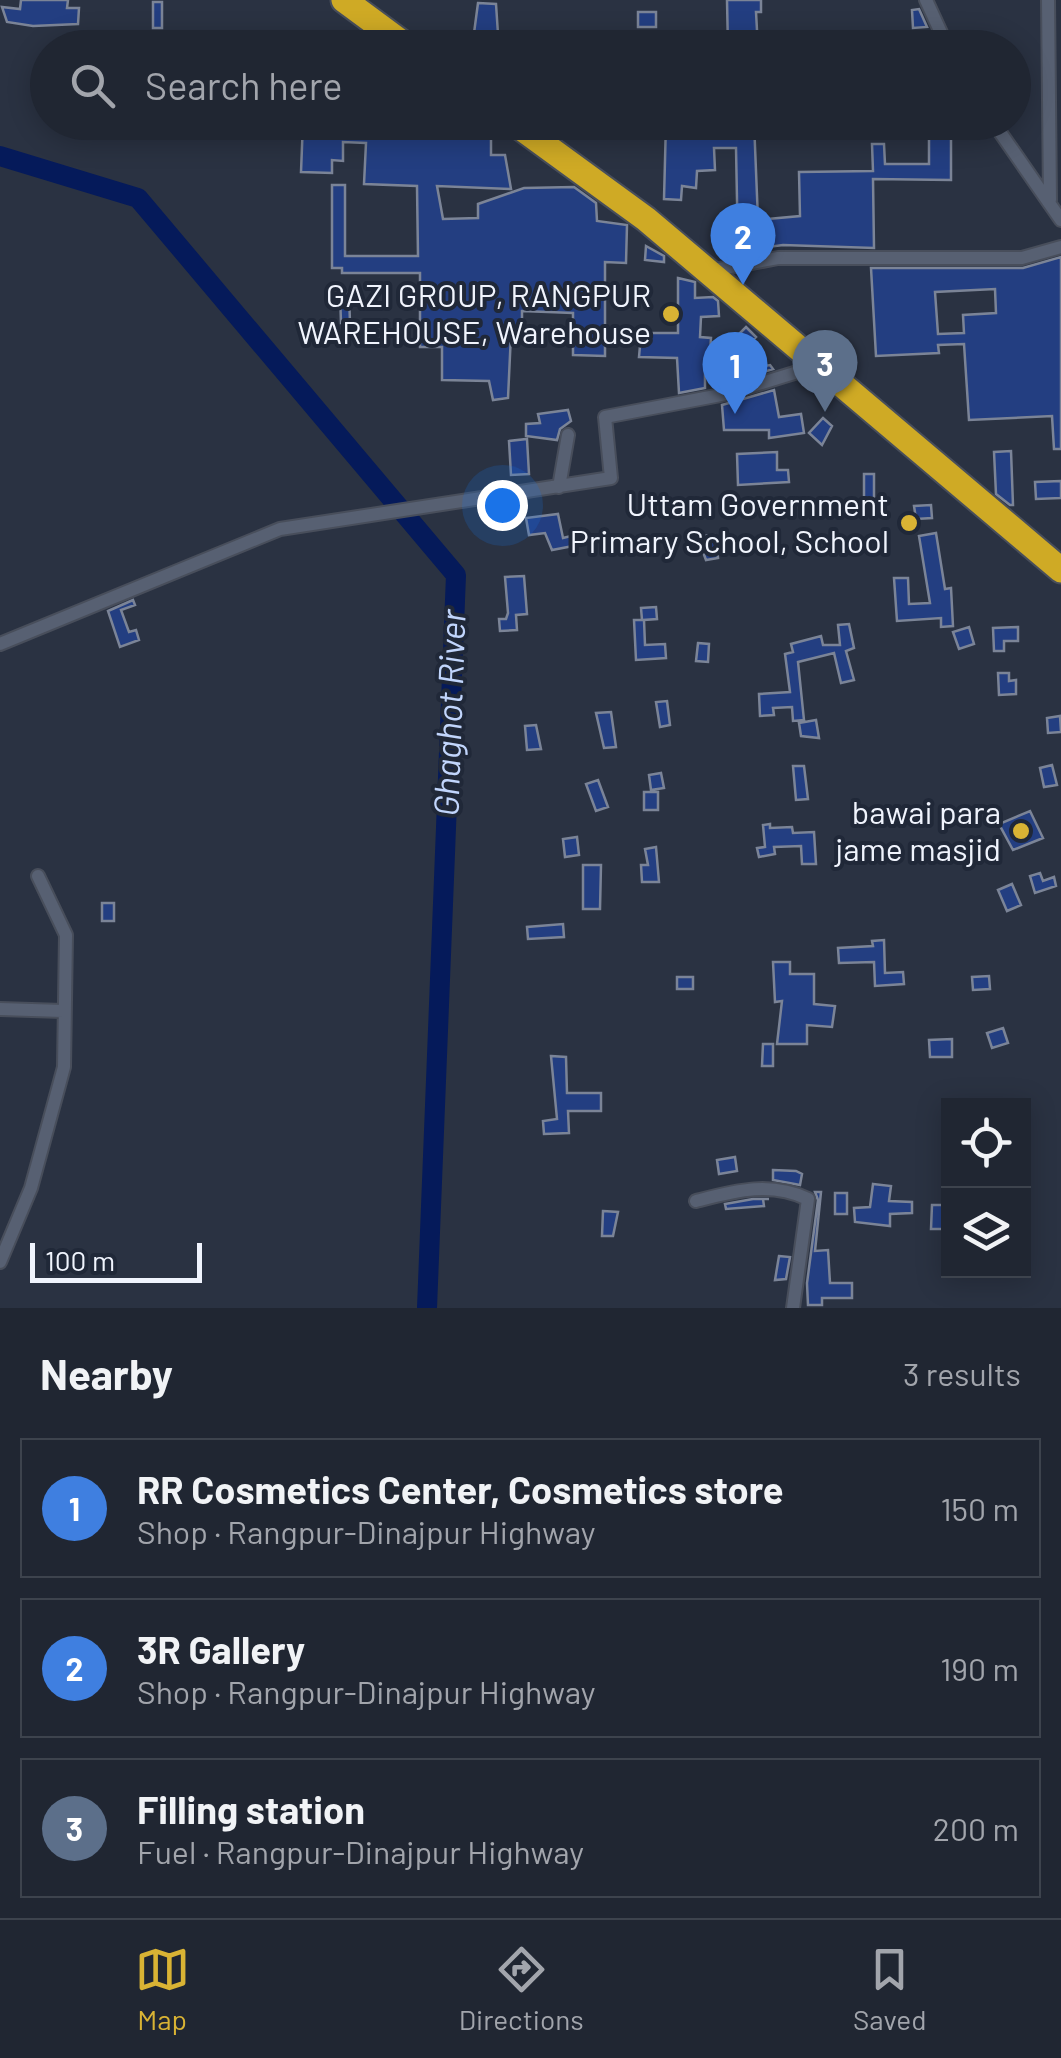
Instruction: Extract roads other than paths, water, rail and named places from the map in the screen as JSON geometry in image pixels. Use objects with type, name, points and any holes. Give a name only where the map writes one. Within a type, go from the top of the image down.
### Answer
[{"type":"highway","points":[[344,0],[385,30]]},
{"type":"highway","points":[[538,140],[646,219],[1061,570]]},
{"type":"street","points":[[926,0],[940,30]]},
{"type":"street","points":[[1048,0],[1050,200]]},
{"type":"street","points":[[1006,140],[1061,220]]},
{"type":"street","points":[[708,271],[778,258],[1022,258],[1061,247]]},
{"type":"street","points":[[0,644],[242,542],[328,518],[611,478],[605,417],[726,394],[820,364]]},
{"type":"street","points":[[559,487],[568,435]]},
{"type":"street","points":[[0,1262],[31,1188],[64,1068],[66,935],[38,876]]},
{"type":"street","points":[[0,1008],[63,1011]]},
{"type":"street","points":[[696,1201],[756,1188],[786,1188],[808,1199],[793,1308]]},
{"type":"waterway","name":"Ghaghot River","points":[[0,156],[138,198],[456,575],[427,1308]]},
{"type":"place","name":"3R Gallery","points":[[743,285]]},
{"type":"place","name":"GAZI GROUP, RANGPUR WAREHOUSE, Warehouse","points":[[671,314]]},
{"type":"place","name":"Filling station","points":[[825,412]]},
{"type":"place","name":"RR Cosmetics Center, Cosmetics store","points":[[735,414]]},
{"type":"place","name":"Uttam Government Primary School, School","points":[[909,523]]},
{"type":"place","name":"bawai para jame masjid","points":[[1021,831]]}]
